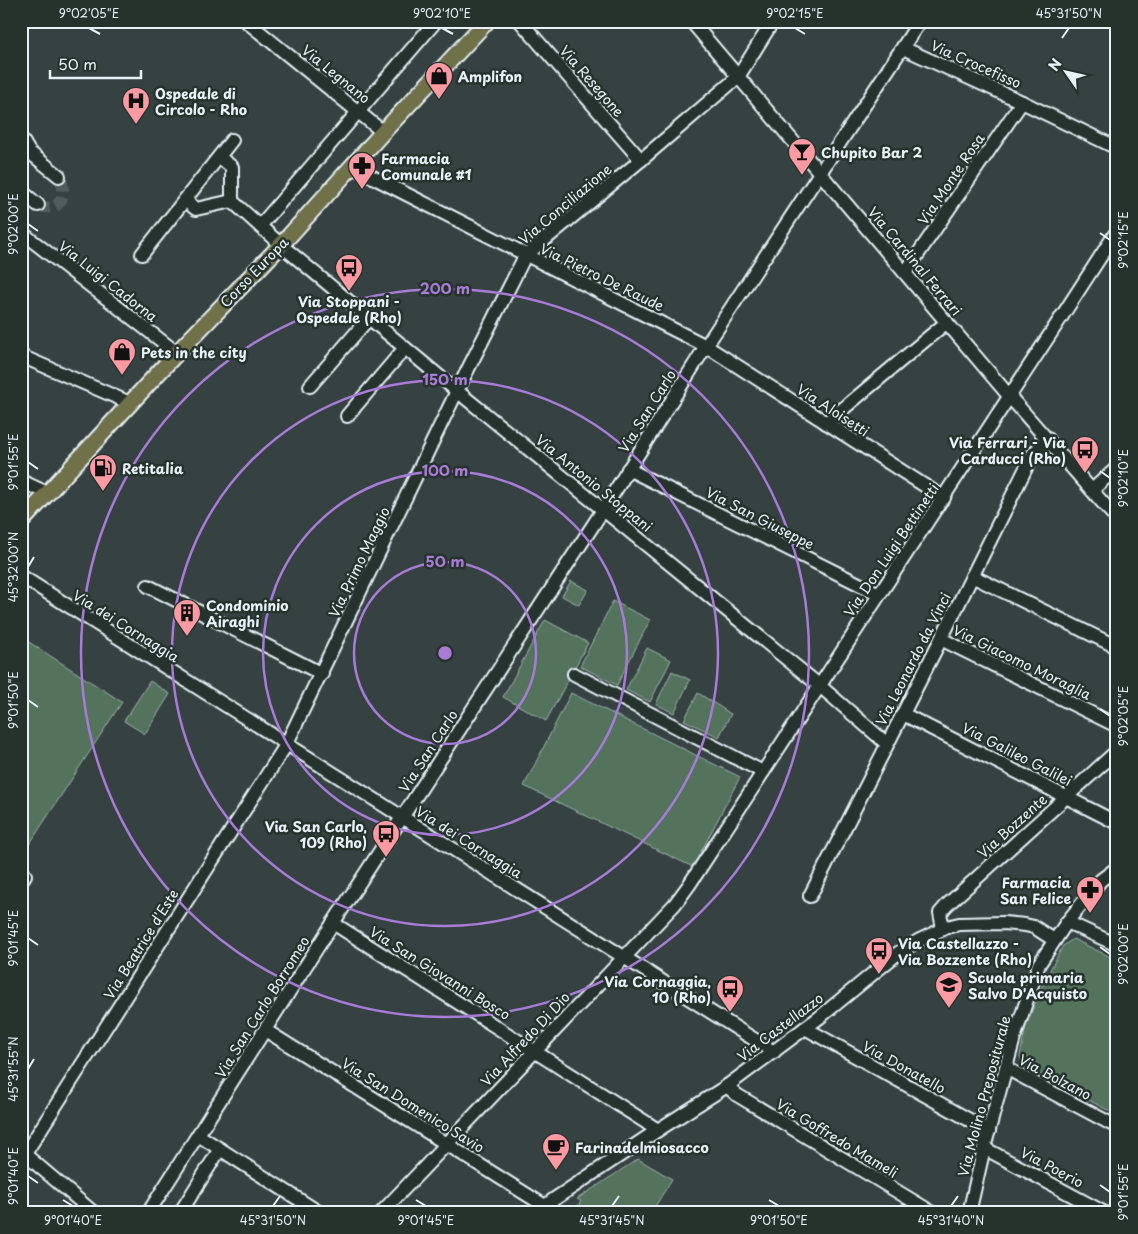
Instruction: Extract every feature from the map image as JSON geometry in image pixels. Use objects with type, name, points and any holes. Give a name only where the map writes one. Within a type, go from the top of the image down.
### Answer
[{"type":"main road","name":"Corso Europa","points":[[21,522],[176,353],[281,245],[487,21]]},
{"type":"street","name":"Via Legnano","points":[[246,21],[383,132]]},
{"type":"street","points":[[260,226],[436,21]]},
{"type":"street","name":"Via Resegone","points":[[520,21],[641,160]]},
{"type":"street","name":"Via Cardinal Ferrari","points":[[691,21],[1010,397],[1117,519]]},
{"type":"street","name":"Via Conciliazione","points":[[457,391],[525,256],[641,160],[738,76],[773,21]]},
{"type":"street","name":"Via San Carlo","points":[[402,818],[603,510],[706,346],[920,21]]},
{"type":"street","name":"Via Crocefisso","points":[[903,48],[1117,148]]},
{"type":"street","name":"Via Monte Rosa","points":[[906,273],[1022,102]]},
{"type":"street","points":[[21,138],[24,156],[59,176]]},
{"type":"street","points":[[142,254],[232,140]]},
{"type":"street","points":[[185,200],[196,210],[232,200],[232,167],[219,157]]},
{"type":"street","name":"Via Pietro De Raude","points":[[352,166],[525,256],[706,346]]},
{"type":"street","points":[[21,191],[38,205]]},
{"type":"street","name":"Via Antonio Stoppani","points":[[232,200],[281,245],[405,348],[820,686],[887,744]]},
{"type":"street","name":"Via Don Luigi Bettinetti","points":[[689,885],[1117,231]]},
{"type":"street","name":"Via Luigi Cadorna","points":[[21,232],[176,353]]},
{"type":"street","points":[[310,386],[369,318]]},
{"type":"street","points":[[826,423],[947,322]]},
{"type":"street","name":"Via Aloisetti","points":[[706,346],[944,498]]},
{"type":"street","points":[[346,416],[405,348]]},
{"type":"street","points":[[21,356],[130,403]]},
{"type":"street","name":"Via Primo Maggio","points":[[286,745],[322,674],[457,391]]},
{"type":"street","name":"Via Leonardo da Vinci","points":[[810,896],[1033,454],[1048,439]]},
{"type":"street","points":[[1092,490],[1117,468]]},
{"type":"street","name":"Via San Giuseppe","points":[[628,469],[879,594]]},
{"type":"street","points":[[21,481],[47,493]]},
{"type":"street","name":"Via dei Cornaggia","points":[[21,576],[774,1052]]},
{"type":"street","points":[[972,576],[1117,647]]},
{"type":"street","points":[[148,586],[322,674]]},
{"type":"street","name":"Via Giacomo Moraglia","points":[[941,639],[1117,726]]},
{"type":"street","points":[[574,674],[763,772]]},
{"type":"street","name":"Via Galileo Galilei","points":[[903,714],[1117,822]]},
{"type":"street","name":"Via Beatrice d'Este","points":[[23,1155],[286,745]]},
{"type":"street","name":"Via Bozzente","points":[[943,928],[940,913],[1117,751]]},
{"type":"street","name":"Via San Carlo Borromeo","points":[[148,1213],[402,818]]},
{"type":"street","name":"Via Molino Prepositurale","points":[[969,1213],[984,1148],[1006,1068],[1039,964],[1067,922],[1101,880],[1117,868]]},
{"type":"street","name":"Via Alfredo Di Dio","points":[[382,1213],[675,904],[689,885]]},
{"type":"street","points":[[1067,922],[1117,945]]},
{"type":"street","name":"Via San Giovanni Bosco","points":[[333,923],[658,1130]]},
{"type":"street","name":"Via Castellazzo","points":[[541,1209],[727,1086],[774,1052],[918,940],[943,928],[959,924],[1013,923],[1034,927],[1054,940]]},
{"type":"street","name":"Via Donatello","points":[[805,1028],[989,1131]]},
{"type":"street","name":"Via San Domenico Savio","points":[[265,1030],[447,1144],[541,1209]]},
{"type":"street","name":"Via Bolzano","points":[[1006,1068],[1117,1127]]},
{"type":"street","name":"Via Goffredo Mameli","points":[[727,1086],[737,1095],[933,1213]]},
{"type":"street","points":[[198,1135],[315,1211]]},
{"type":"street","name":"Via Poerio","points":[[984,1148],[1105,1213]]},
{"type":"street","points":[[180,1213],[220,1149]]},
{"type":"street","points":[[23,1155],[94,1213]]},
{"type":"green space","points":[[571,581],[588,590],[579,605],[562,596]]},
{"type":"green space","points":[[613,601],[650,620],[617,685],[580,666]]},
{"type":"green space","points":[[545,620],[588,643],[546,721],[503,697]]},
{"type":"green space","points":[[21,637],[122,702],[21,857]]},
{"type":"green space","points":[[647,648],[671,660],[650,702],[626,690]]},
{"type":"green space","points":[[672,671],[690,680],[674,713],[656,704]]},
{"type":"green space","points":[[150,681],[170,694],[145,734],[124,721]]},
{"type":"green space","points":[[571,693],[740,777],[693,867],[524,786]]},
{"type":"green space","points":[[698,693],[731,714],[719,737],[684,720]]},
{"type":"green space","points":[[1073,939],[1117,960],[1117,1115],[1022,1065],[1020,1056],[1026,1026],[1044,981],[1063,946]]},
{"type":"green space","points":[[638,1159],[672,1179],[651,1213],[574,1213],[581,1201],[577,1199]]},
{"type":"tunnel","points":[[38,205],[52,207],[60,201],[63,196],[63,190],[59,176]]},
{"type":"place","name":"Amplifon","points":[[439,100]]},
{"type":"place","name":"Ospedale di Circolo - Rho","points":[[136,125]]},
{"type":"place","name":"Chupito Bar 2","points":[[802,176]]},
{"type":"place","name":"Farmacia Comunale #1","points":[[362,190]]},
{"type":"place","name":"Via Stoppani - Ospedale (Rho)","points":[[349,292]]},
{"type":"place","name":"Pets in the city","points":[[122,376]]},
{"type":"place","name":"Via Ferrari - Via Carducci (Rho)","points":[[1085,474]]},
{"type":"place","name":"Retitalia","points":[[103,492]]},
{"type":"place","name":"Condominio Airaghi","points":[[187,637]]},
{"type":"place","name":"Via San Carlo, 109 (Rho)","points":[[386,858]]},
{"type":"place","name":"Farmacia San Felice","points":[[1090,914]]},
{"type":"place","name":"Via Castellazzo - Via Bozzente (Rho)","points":[[879,975]]},
{"type":"place","name":"Scuola primaria Salvo D'Acquisto","points":[[949,1009]]},
{"type":"place","name":"Via Cornaggia, 10 (Rho)","points":[[730,1013]]},
{"type":"place","name":"Farinadelmiosacco","points":[[556,1171]]}]
